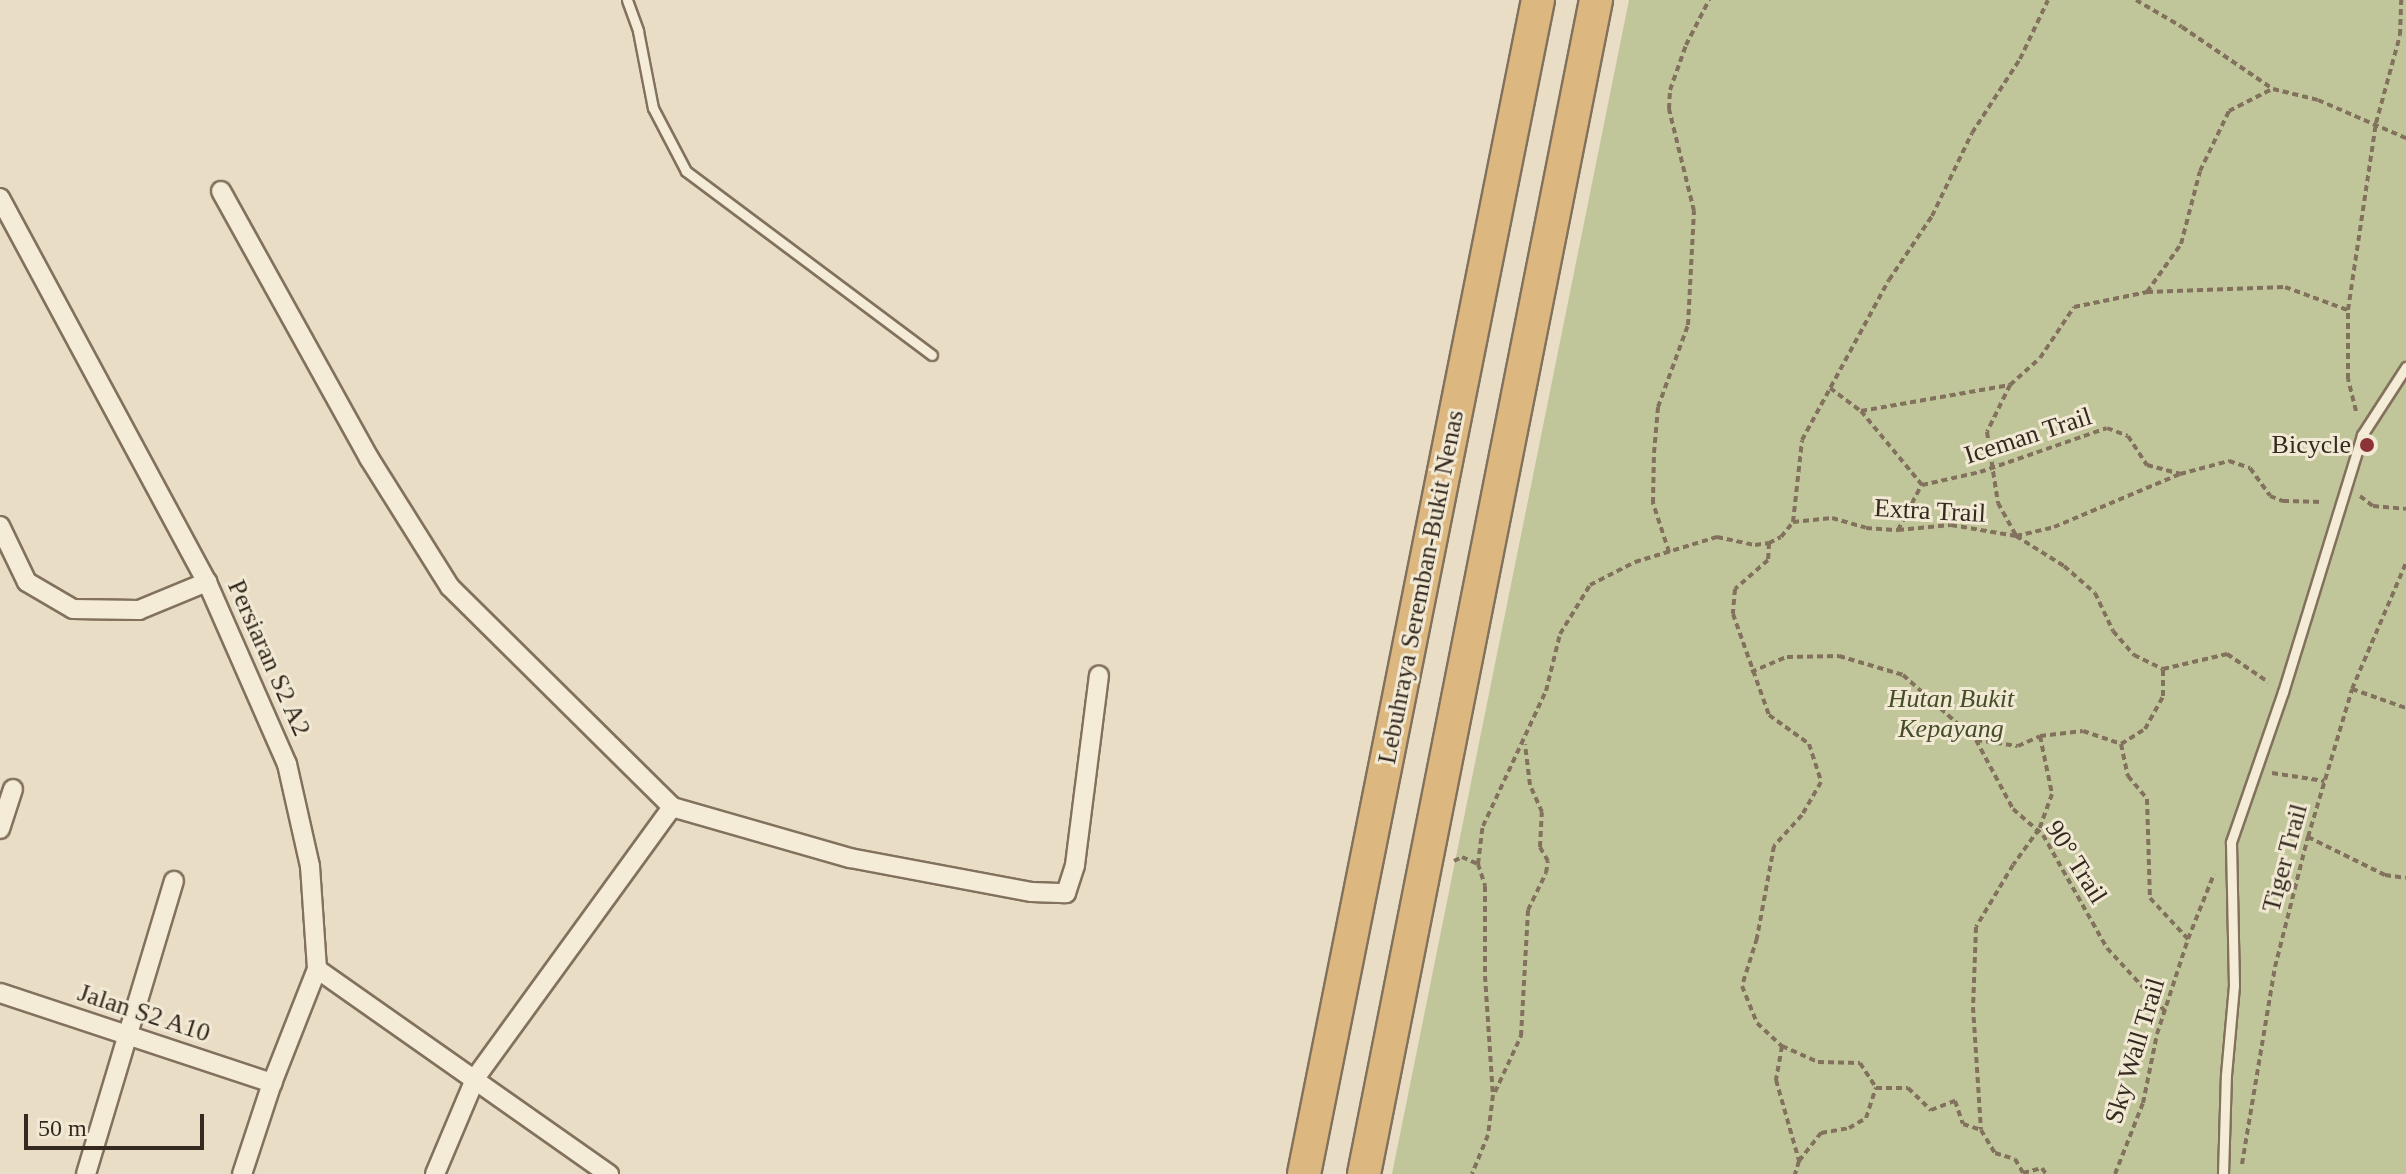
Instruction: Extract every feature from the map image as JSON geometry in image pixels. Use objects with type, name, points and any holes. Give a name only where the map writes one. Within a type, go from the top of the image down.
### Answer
[{"type":"highway","name":"Lebuhraya Seremban-Bukit Nenas","points":[[1304,1174],[1538,0]]},
{"type":"highway","points":[[1364,1174],[1596,0]]},
{"type":"street","points":[[221,191],[369,458],[450,587],[672,807],[850,858],[1032,892],[1066,893],[1075,865],[1099,676]]},
{"type":"street","name":"Persiaran S2 A2","points":[[0,198],[207,582],[287,764],[310,866],[317,969],[272,1083],[242,1174]]},
{"type":"street","points":[[0,526],[27,582],[73,609],[139,610],[207,582]]},
{"type":"street","points":[[0,829],[13,789]]},
{"type":"street","points":[[435,1174],[476,1077],[672,807]]},
{"type":"street","points":[[86,1174],[174,881]]},
{"type":"street","points":[[317,969],[476,1077],[609,1174]]},
{"type":"street","name":"Jalan S2 A10","points":[[0,993],[272,1083]]},
{"type":"lane","points":[[627,0],[638,31],[653,108],[686,171],[932,355]]},
{"type":"lane","points":[[2223,1174],[2226,1075],[2234,986],[2231,842],[2283,692],[2362,435],[2406,367]]},
{"type":"path","points":[[1669,552],[1653,503],[1655,438],[1658,407],[1688,325],[1694,211],[1669,109],[1670,90],[1686,45],[1709,0]]},
{"type":"path","points":[[1472,1174],[1488,1135],[1493,1095],[1485,976],[1485,886],[1478,864],[1483,826],[1525,742],[1546,691],[1560,634],[1590,585],[1635,562],[1717,537],[1755,545],[1769,543],[1781,537],[1793,522],[1802,440],[1889,280],[1932,216],[1972,133],[2020,59],[2048,0]]},
{"type":"path","points":[[2136,0],[2273,89],[2318,100],[2406,138]]},
{"type":"path","points":[[2362,435],[2348,379],[2348,310],[2376,123],[2400,35],[2401,0]]},
{"type":"path","points":[[2147,292],[2181,244],[2200,171],[2229,111],[2273,89]]},
{"type":"path","points":[[2340,503],[2283,501],[2270,496],[2250,468],[2229,461],[2180,474],[2054,527],[2016,536],[1998,503],[1987,432],[2010,385],[2040,358],[2074,307],[2147,292],[2285,287],[2348,310]]},
{"type":"path","points":[[1861,411],[2010,385]]},
{"type":"path","points":[[1830,388],[1861,411],[1922,485],[1898,530]]},
{"type":"path","name":"Iceman Trail","points":[[1922,485],[1992,467],[2107,428],[2128,436],[2147,465],[2180,474]]},
{"type":"path","points":[[2346,486],[2373,506],[2406,509]]},
{"type":"path","name":"Extra Trail","points":[[1793,522],[1832,518],[1866,528],[1898,530],[1951,525],[2016,536],[2064,566],[2095,593],[2113,631],[2134,655],[2163,669]]},
{"type":"path","points":[[1769,543],[1768,560],[1735,589],[1733,614],[1751,672],[1769,715],[1809,744],[1821,782],[1802,815],[1774,846],[1757,938],[1742,986],[1757,1023],[1782,1046],[1818,1062],[1860,1063],[1876,1088]]},
{"type":"path","name":"Tiger Trail","points":[[2240,1174],[2275,967],[2308,837],[2352,689],[2406,563]]},
{"type":"path","points":[[2121,744],[2145,729],[2163,696],[2163,669],[2227,654],[2283,692]]},
{"type":"path","name":"90° Trail","points":[[1751,672],[1787,657],[1839,656],[1903,675],[1976,740],[2013,809],[2039,829],[2107,948],[2165,1011]]},
{"type":"path","points":[[2352,689],[2406,708]]},
{"type":"path","points":[[1976,740],[2018,746],[2040,736],[2083,731],[2121,744]]},
{"type":"path","points":[[2040,736],[2052,794],[2039,829],[2013,865],[1976,927],[1973,1007],[1981,1130],[1995,1153],[2015,1159],[2023,1173],[2042,1168],[2046,1174]]},
{"type":"path","points":[[1493,1095],[1521,1036],[1528,910],[1546,873],[1548,861],[1540,847],[1542,812],[1527,772],[1525,742]]},
{"type":"path","points":[[2121,744],[2128,776],[2147,799],[2150,898],[2188,939]]},
{"type":"path","points":[[2254,770],[2324,781]]},
{"type":"path","points":[[2308,837],[2385,875],[2406,878]]},
{"type":"path","name":"Sky Wall Trail","points":[[2115,1174],[2143,1103],[2165,1011],[2188,939],[2231,842]]},
{"type":"path","points":[[1445,865],[1462,857],[1478,864]]},
{"type":"path","points":[[1782,1046],[1776,1080],[1799,1161]]},
{"type":"path","points":[[1876,1088],[1908,1088],[1931,1110],[1955,1101],[1963,1124],[1981,1130]]},
{"type":"path","points":[[1795,1174],[1799,1161],[1821,1133],[1849,1128],[1866,1118],[1876,1088]]},
{"type":"green space","name":"Hutan Bukit Kepayang","points":[[1629,0],[2406,0],[2406,1174],[1392,1174]]},
{"type":"place","name":"Bicycle","points":[[2367,445]]}]
